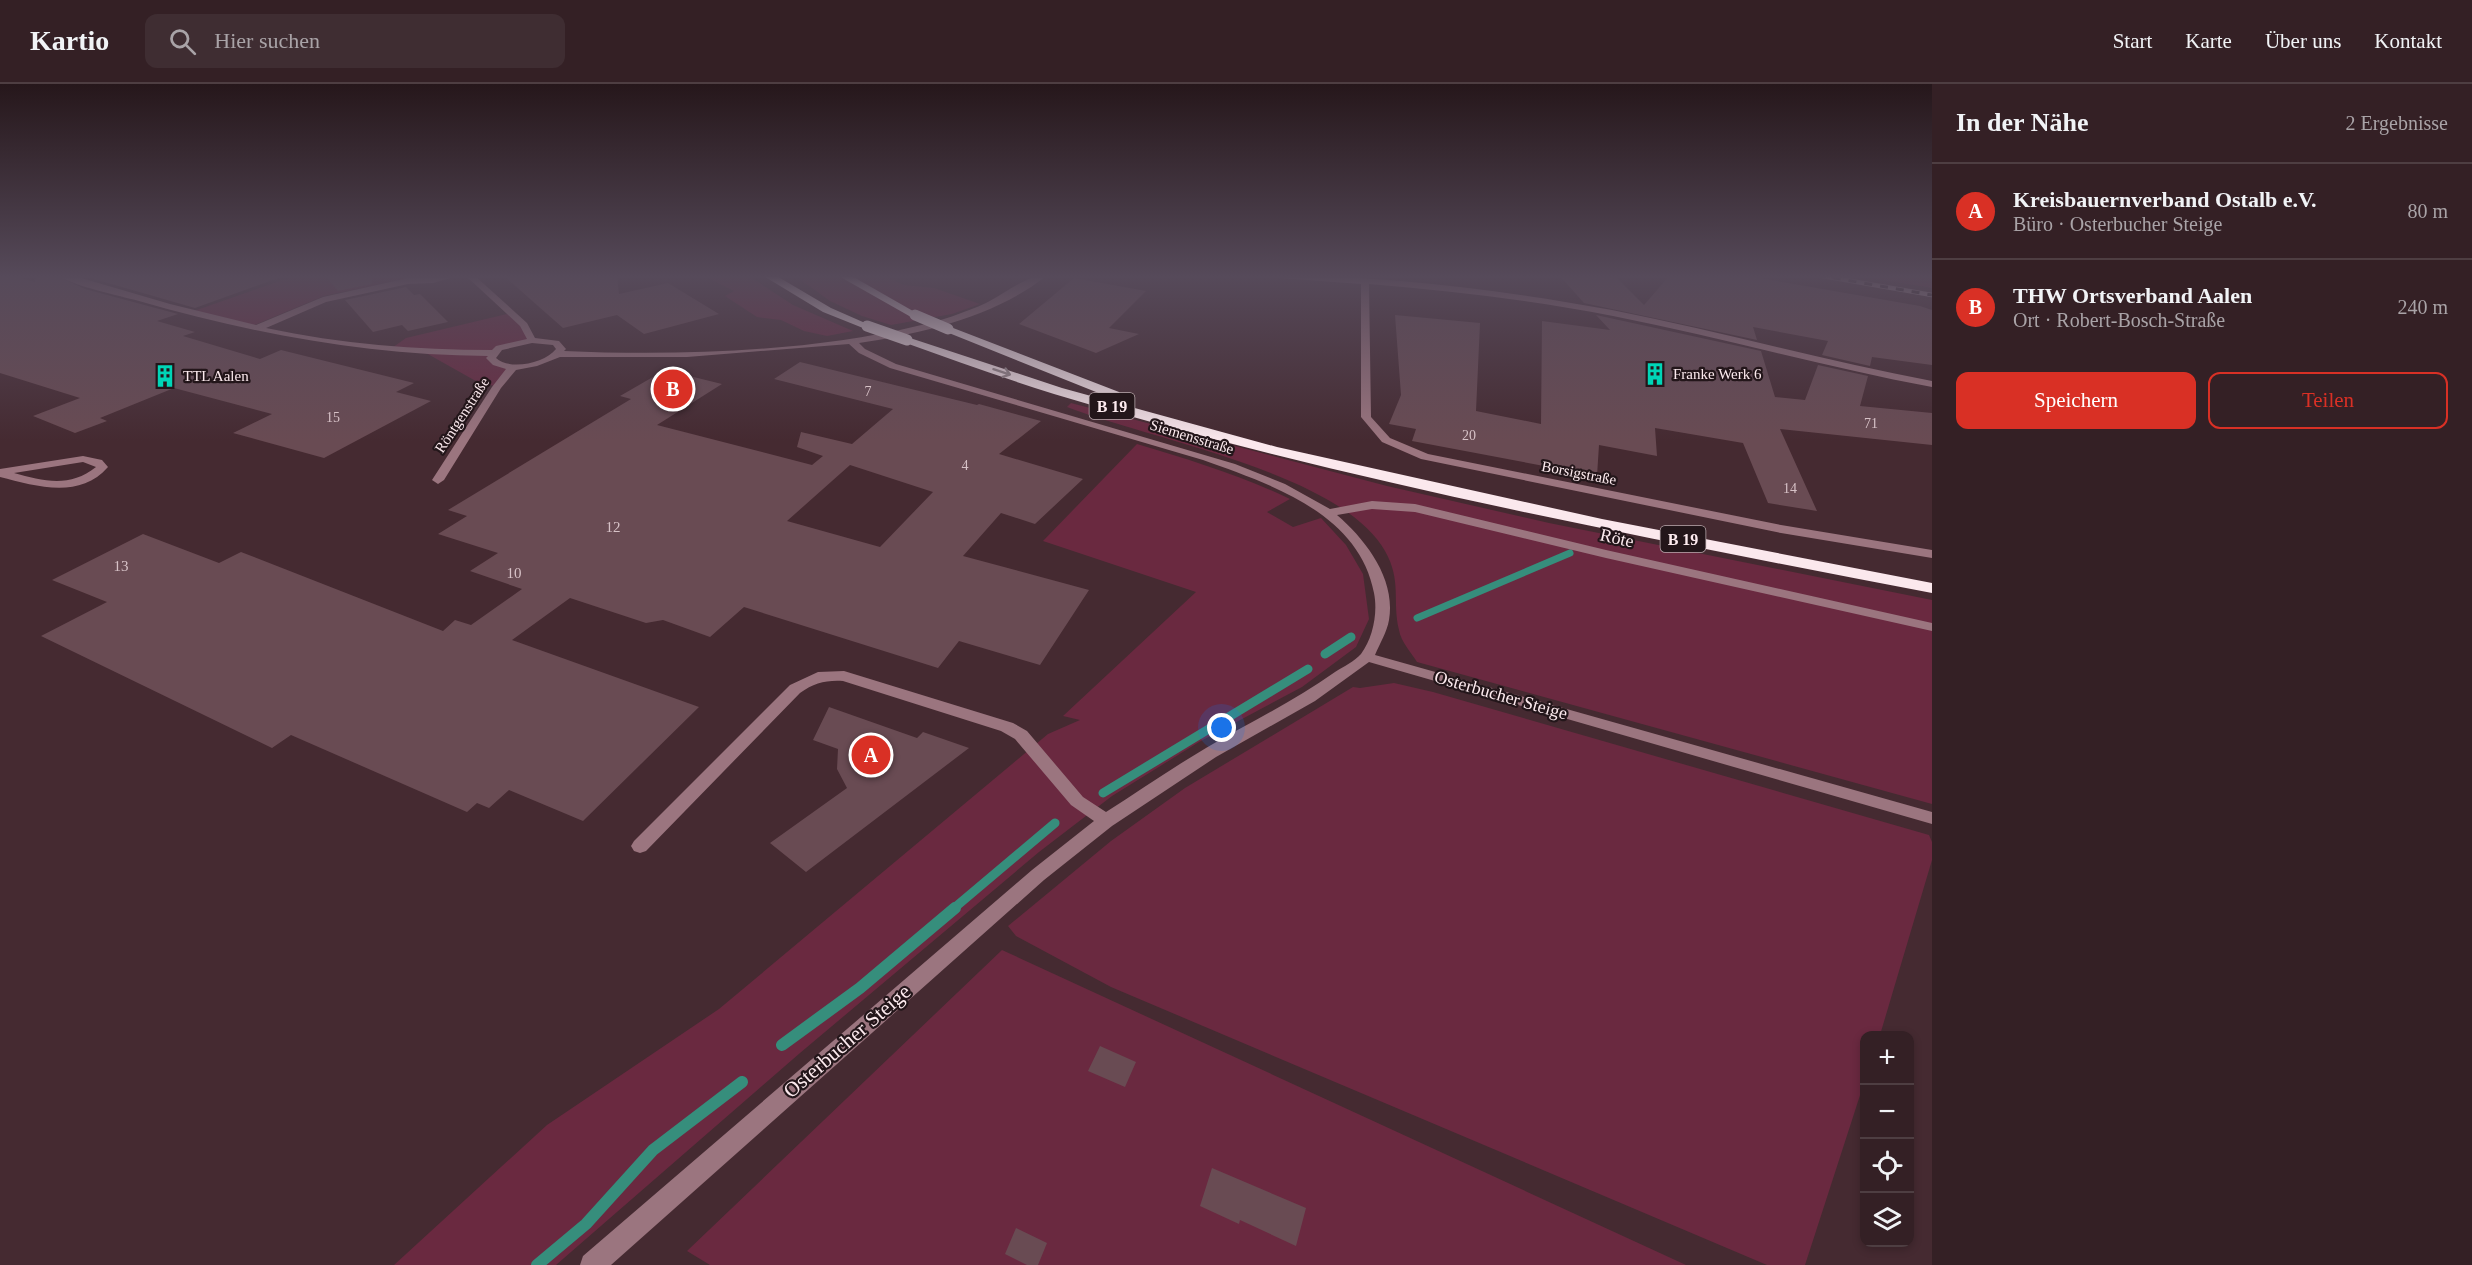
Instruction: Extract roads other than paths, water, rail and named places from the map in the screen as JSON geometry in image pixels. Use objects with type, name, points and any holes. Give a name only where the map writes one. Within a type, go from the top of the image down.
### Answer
[{"type":"highway","name":"B 19","points":[[879,330],[1100,403],[1320,460],[1596,521],[1932,588]]},
{"type":"highway","name":"B 19","points":[[951,330],[1098,390],[1320,460]]},
{"type":"street","points":[[261,330],[364,348],[426,353],[493,353],[508,344],[532,340],[556,343],[561,348],[558,354]]},
{"type":"street","points":[[527,330],[532,340]]},
{"type":"street","points":[[493,353],[491,358],[494,362],[513,367],[540,364],[558,354],[627,357],[676,356],[852,341],[907,330]]},
{"type":"street","name":"Borsigstraße","points":[[1365,330],[1366,417],[1386,440],[1425,457],[1781,529],[1932,554]]},
{"type":"street","points":[[1683,330],[1816,361],[1932,384]]},
{"type":"street","name":"Siemensstraße","points":[[852,341],[877,358],[914,373],[1252,473],[1298,495],[1328,513],[1351,534],[1369,559],[1381,589],[1381,622],[1367,657]]},
{"type":"street","name":"Röntgenstraße","points":[[438,480],[497,387],[513,367]]},
{"type":"street","points":[[83,459],[98,462],[102,467],[94,476],[56,487],[0,473],[83,459]]},
{"type":"street","name":"Röte","points":[[1328,513],[1372,505],[1415,508],[1606,554],[1932,627]]},
{"type":"street","name":"Osterbucher Steige","points":[[592,1265],[1038,875],[1106,821],[1210,753],[1310,697],[1367,657],[1932,818]]},
{"type":"street","points":[[640,846],[795,689],[808,680],[825,675],[844,676],[1007,727],[1021,735],[1077,801],[1106,821]]},
{"type":"waterway","points":[[1417,618],[1570,553]]},
{"type":"waterway","points":[[1325,654],[1351,637],[1349,639]]},
{"type":"waterway","points":[[1103,793],[1308,669]]},
{"type":"waterway","points":[[953,909],[1055,823]]},
{"type":"waterway","points":[[782,1045],[860,988],[955,908]]},
{"type":"waterway","points":[[537,1265],[586,1224],[653,1150],[742,1082]]},
{"type":"place","name":"Franke Werk 6","points":[[1655,374]]},
{"type":"place","name":"TTL Aalen","points":[[165,376]]},
{"type":"place","name":"THW Ortsverband Aalen","points":[[673,389]]},
{"type":"place","name":"Kreisbauernverband Ostalb e.V.","points":[[871,755]]}]
